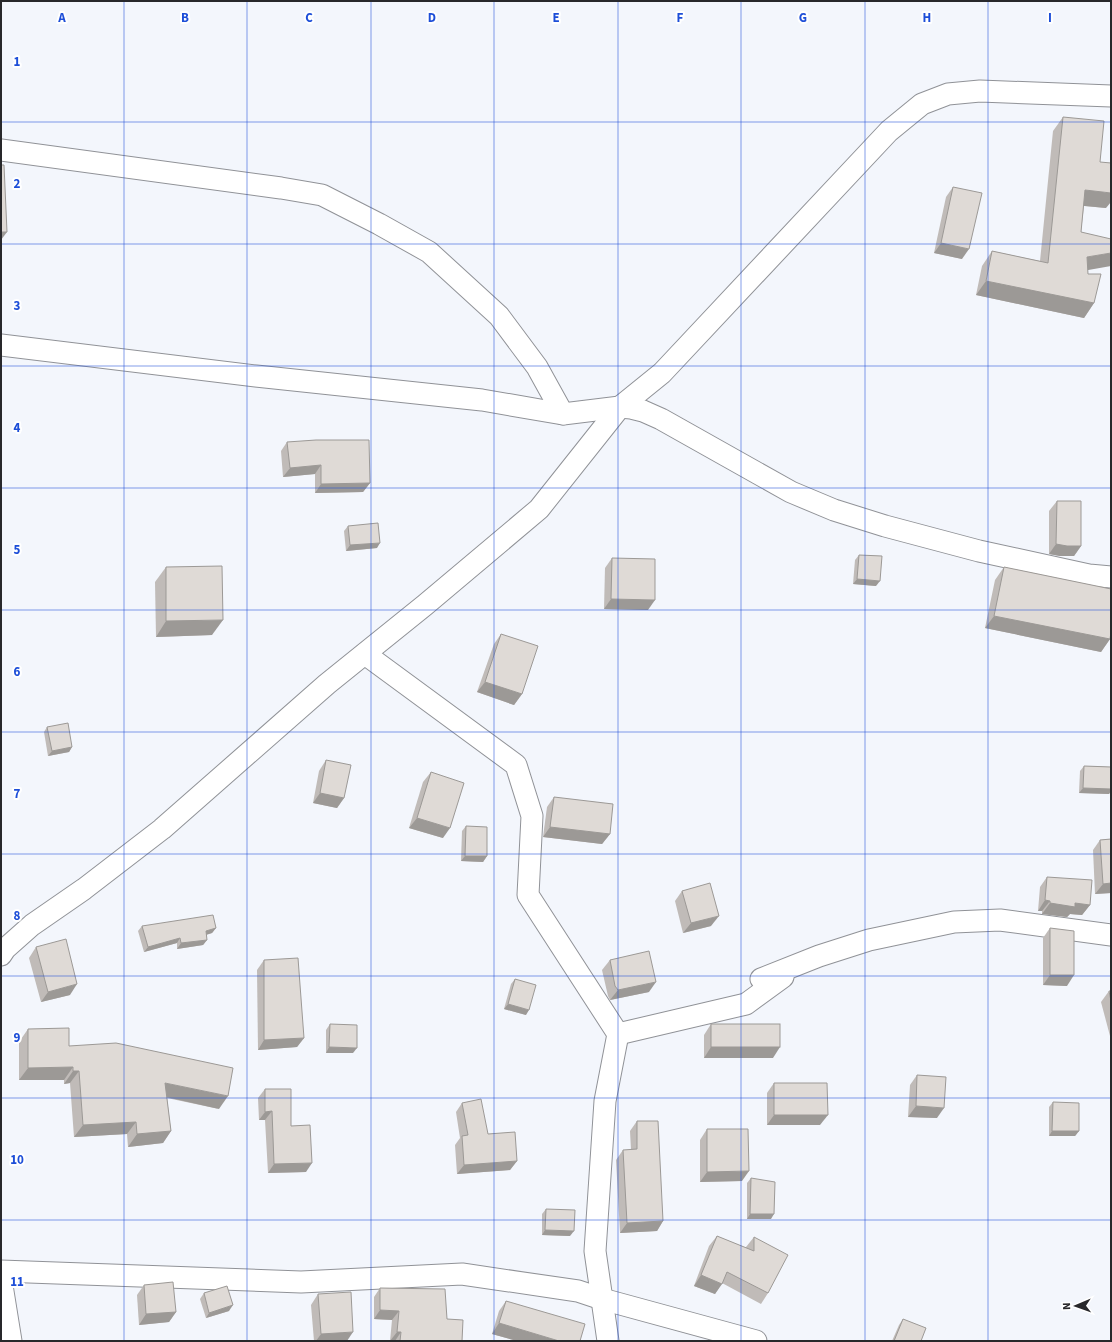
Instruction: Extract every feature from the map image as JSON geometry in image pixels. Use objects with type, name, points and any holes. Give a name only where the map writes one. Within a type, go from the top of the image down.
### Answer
[{"type":"street","points":[[1,955],[5,948],[32,926],[84,889],[162,829],[327,684],[366,654],[539,509],[620,407],[662,373],[888,132],[922,104],[948,94],[980,91],[1111,96]]},
{"type":"street","points":[[1,150],[281,188],[322,195],[379,224],[429,252],[499,316],[537,367],[563,414]]},
{"type":"street","points":[[1,345],[256,376],[482,400],[563,414],[620,407],[637,409],[649,414],[791,492],[834,510],[885,526],[979,551],[1082,574],[1111,577]]},
{"type":"street","points":[[366,654],[516,765],[532,816],[528,895],[618,1034],[605,1101],[596,1252],[608,1341]]},
{"type":"street","points":[[761,979],[819,956],[869,940],[954,922],[1000,920],[1111,935]]},
{"type":"street","points":[[618,1034],[746,1004],[803,963]]},
{"type":"street","points":[[1,1272],[301,1282],[462,1274],[578,1291],[602,1299],[756,1341]]},
{"type":"street","points":[[1,1279],[11,1341]]},
{"type":"building","points":[[1063,117],[1104,121],[1100,162],[1111,163],[1111,193],[1085,190],[1081,232],[1111,239],[1111,253],[1087,257],[1088,274],[1101,274],[1094,303],[986,281],[992,251],[1048,263]]},
{"type":"building","points":[[1,165],[4,165],[7,232],[1,232]]},
{"type":"building","points":[[953,187],[982,193],[969,249],[941,243]]},
{"type":"building","points":[[316,440],[369,440],[370,483],[321,484],[321,465],[290,468],[287,442]]},
{"type":"building","points":[[1057,501],[1081,501],[1081,546],[1056,544]]},
{"type":"building","points":[[378,523],[380,543],[350,545],[348,526]]},
{"type":"building","points":[[859,555],[882,556],[880,581],[857,579]]},
{"type":"building","points":[[612,558],[655,559],[655,600],[611,599]]},
{"type":"building","points":[[222,566],[223,620],[166,621],[166,567]]},
{"type":"building","points":[[1004,567],[1111,589],[1110,639],[994,616]]},
{"type":"building","points":[[501,634],[538,646],[522,694],[485,682]]},
{"type":"building","points":[[68,723],[72,747],[52,751],[47,727]]},
{"type":"building","points":[[326,760],[351,765],[344,798],[320,793]]},
{"type":"building","points":[[1084,766],[1111,767],[1111,789],[1083,788]]},
{"type":"building","points":[[431,772],[464,783],[450,828],[417,818]]},
{"type":"building","points":[[554,797],[613,804],[610,834],[550,827]]},
{"type":"building","points":[[466,826],[487,827],[487,856],[465,856]]},
{"type":"building","points":[[1111,839],[1111,883],[1103,884],[1100,840]]},
{"type":"building","points":[[1047,877],[1092,880],[1090,905],[1075,903],[1075,907],[1050,903],[1050,901],[1045,900]]},
{"type":"building","points":[[710,883],[719,916],[691,923],[682,891]]},
{"type":"building","points":[[213,915],[216,928],[206,931],[207,940],[181,943],[180,938],[148,947],[142,926]]},
{"type":"building","points":[[1050,928],[1074,931],[1074,975],[1050,975]]},
{"type":"building","points":[[66,939],[77,984],[48,992],[36,947]]},
{"type":"building","points":[[649,951],[656,982],[618,990],[615,986],[610,960]]},
{"type":"building","points":[[298,958],[304,1038],[264,1040],[264,960]]},
{"type":"building","points":[[515,979],[536,985],[529,1010],[508,1004]]},
{"type":"building","points":[[330,1024],[357,1025],[357,1048],[329,1047]]},
{"type":"building","points":[[711,1024],[780,1024],[780,1047],[711,1047]]},
{"type":"building","points":[[69,1028],[69,1046],[116,1043],[233,1068],[228,1096],[165,1083],[171,1131],[137,1134],[136,1122],[83,1125],[79,1071],[73,1071],[73,1067],[28,1068],[28,1029]]},
{"type":"building","points":[[917,1075],[946,1077],[944,1108],[916,1106]]},
{"type":"building","points":[[774,1083],[827,1083],[828,1115],[774,1115]]},
{"type":"building","points":[[265,1089],[291,1089],[291,1126],[310,1125],[312,1163],[274,1164],[272,1111],[265,1112]]},
{"type":"building","points":[[481,1099],[488,1134],[515,1132],[517,1161],[464,1165],[462,1136],[468,1135],[462,1103]]},
{"type":"building","points":[[1053,1102],[1079,1103],[1079,1131],[1052,1131]]},
{"type":"building","points":[[637,1121],[658,1121],[663,1221],[627,1223],[623,1150],[637,1149]]},
{"type":"building","points":[[707,1129],[748,1129],[749,1171],[707,1172]]},
{"type":"building","points":[[751,1178],[775,1182],[774,1214],[750,1214]]},
{"type":"building","points":[[546,1209],[575,1210],[574,1231],[545,1230]]},
{"type":"building","points":[[717,1236],[754,1251],[754,1237],[788,1255],[768,1293],[727,1272],[722,1284],[701,1275]]},
{"type":"building","points":[[173,1282],[176,1312],[146,1314],[144,1285]]},
{"type":"building","points":[[227,1286],[233,1305],[209,1313],[204,1293]]},
{"type":"building","points":[[380,1288],[445,1289],[447,1319],[463,1320],[462,1341],[400,1341],[401,1332],[397,1332],[399,1311],[380,1310]]},
{"type":"building","points":[[351,1292],[353,1332],[321,1334],[318,1294]]},
{"type":"building","points":[[506,1301],[585,1324],[580,1341],[559,1341],[499,1323]]},
{"type":"building","points":[[903,1319],[926,1328],[921,1341],[894,1341]]}]
